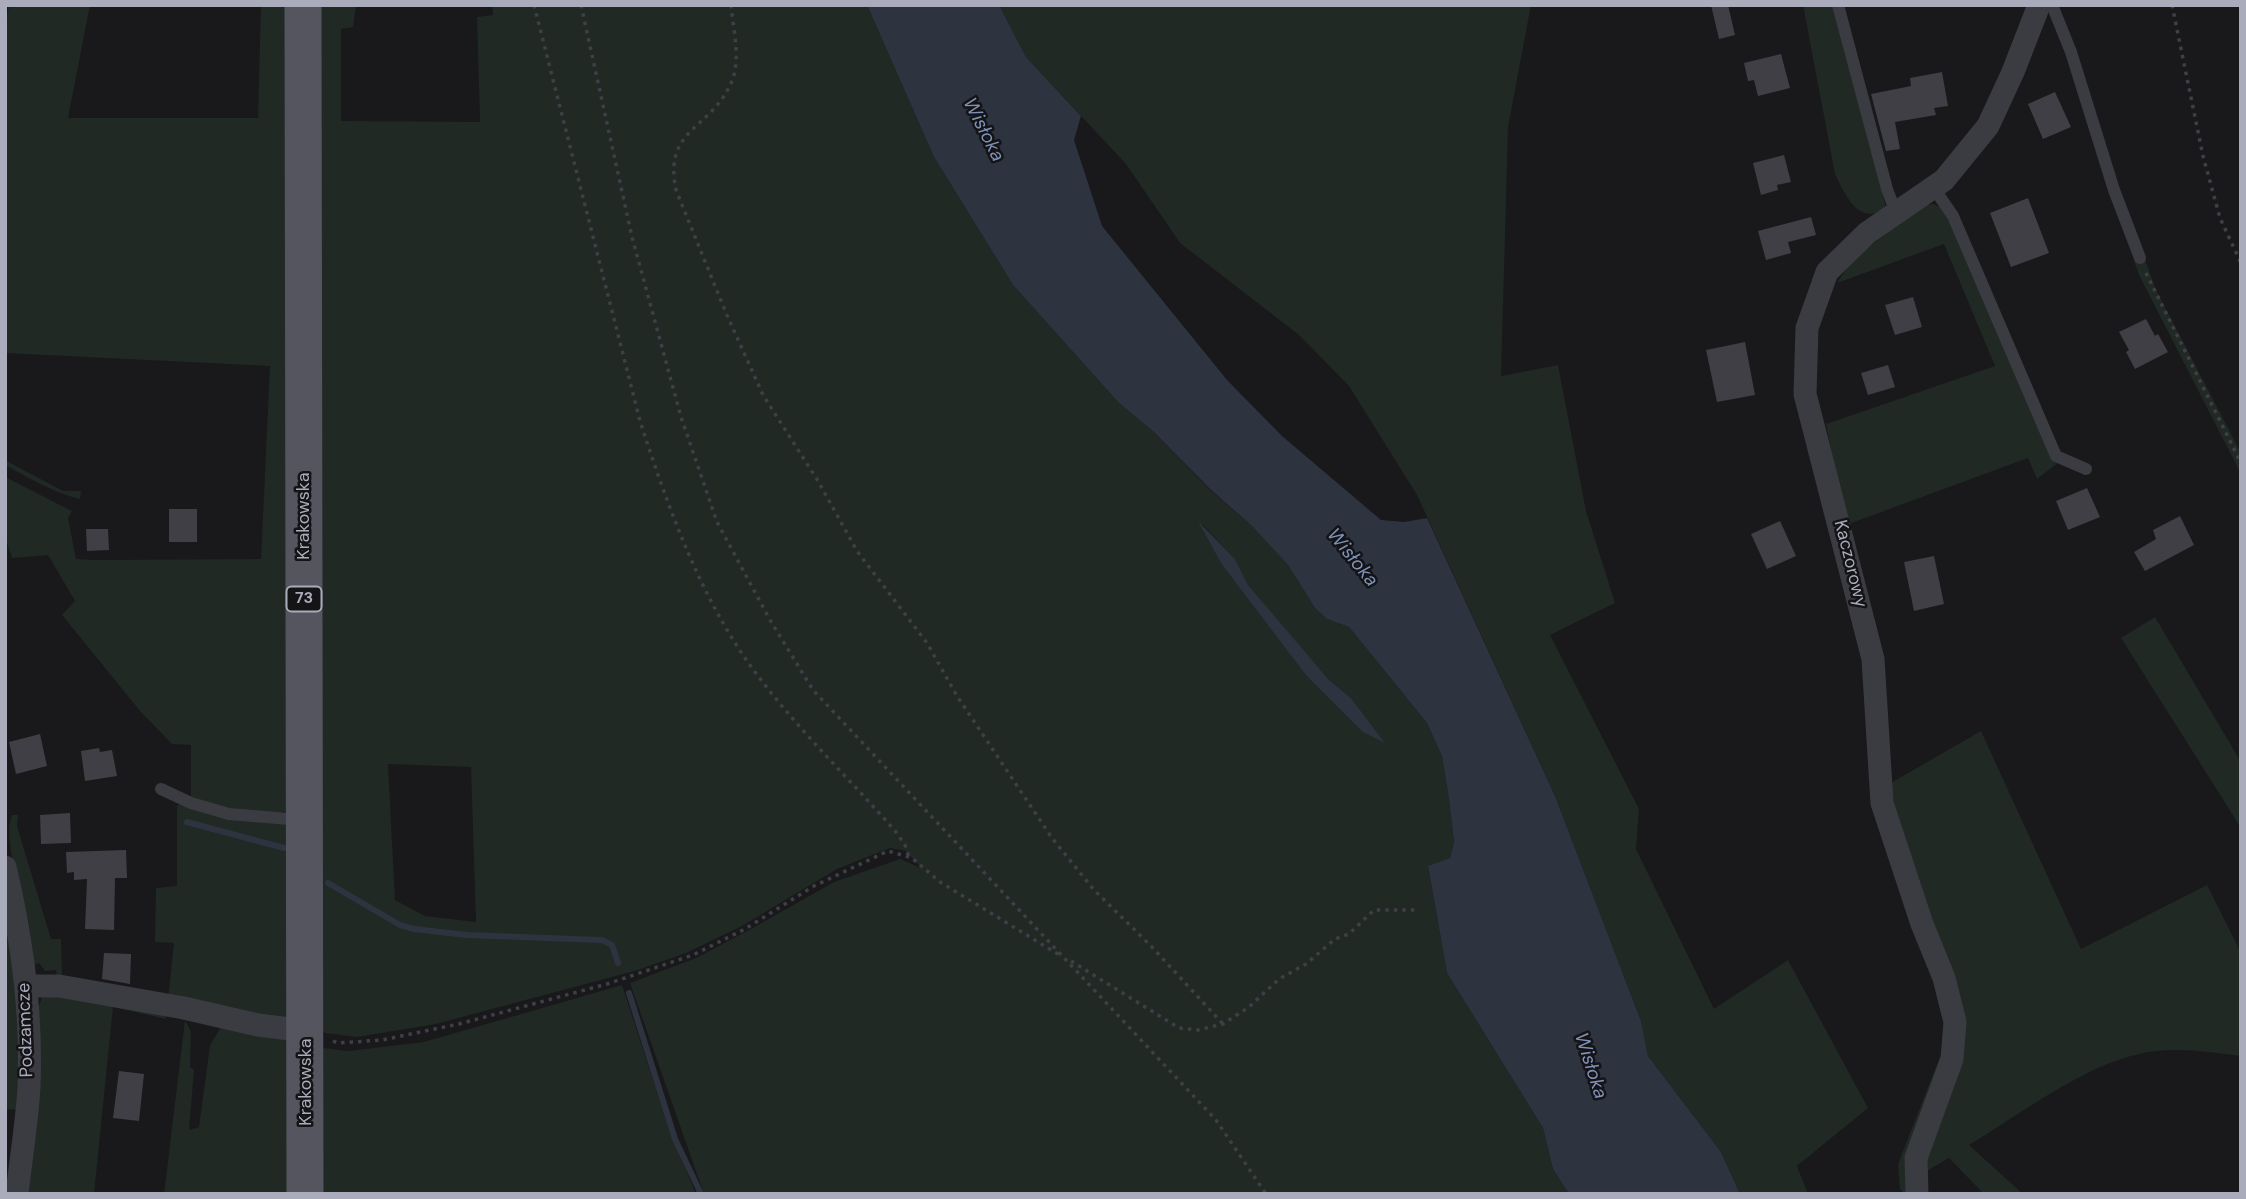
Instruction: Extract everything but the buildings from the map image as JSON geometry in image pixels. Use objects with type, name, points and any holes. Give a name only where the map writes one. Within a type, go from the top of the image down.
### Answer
[{"type":"main road","name":"Krakowska","points":[[303,5],[305,1194]]},
{"type":"street","name":"Kaczorowy","points":[[1917,1194],[1916,1158],[1952,1059],[1955,1022],[1944,978],[1922,924],[1882,803],[1873,659],[1805,394],[1807,328],[1827,272],[1867,233],[1944,180],[1988,126],[2039,5]]},
{"type":"street","name":"Podzamcze","points":[[5,867],[26,986],[29,1085],[17,1194]]},
{"type":"street","points":[[26,986],[59,986],[200,1011],[258,1025],[306,1031]]},
{"type":"lane","points":[[1838,5],[1887,189],[1896,213]]},
{"type":"lane","points":[[2052,5],[2071,52],[2114,190],[2140,258]]},
{"type":"lane","points":[[1933,187],[1953,216],[2056,456],[2086,469]]},
{"type":"lane","points":[[160,789],[207,809],[238,816],[305,821]]},
{"type":"path","points":[[534,5],[640,421],[658,477],[696,569],[753,670],[826,758],[896,832],[905,845],[909,858]]},
{"type":"path","points":[[581,5],[632,237],[681,416],[717,522],[770,620],[813,690],[1216,1120],[1266,1194]]},
{"type":"path","points":[[731,5],[736,61],[733,79],[724,97],[711,113],[680,142],[674,154],[672,171],[676,190],[763,395],[818,481],[857,551],[927,643],[957,696],[1052,838],[1094,890],[1151,946],[1223,1024]]},
{"type":"path","points":[[2172,5],[2203,156],[2220,218],[2241,262]]},
{"type":"path","points":[[2140,258],[2241,463]]},
{"type":"path","points":[[306,1031],[338,1043],[382,1040],[459,1024],[593,987],[693,955],[745,929],[814,886],[888,851],[909,858],[979,907],[1179,1028],[1198,1030],[1223,1024],[1249,1007],[1279,979],[1306,964],[1335,939],[1349,933],[1374,910],[1415,910]]},
{"type":"shaded area","points":[[9,5],[90,5],[68,118],[258,118],[261,5],[289,5],[287,811],[241,812],[191,799],[191,745],[172,744],[140,711],[62,615],[75,601],[48,555],[12,558],[5,537],[5,477],[72,511],[68,518],[76,559],[261,559],[270,366],[5,353],[5,29]]},
{"type":"shaded area","points":[[317,5],[356,5],[353,27],[341,29],[341,121],[480,122],[477,17],[493,15],[492,5],[867,5],[934,157],[1013,285],[1119,403],[1154,432],[1209,489],[1251,525],[1288,565],[1315,608],[1327,619],[1349,627],[1427,723],[1442,756],[1454,842],[1450,858],[1428,867],[1447,973],[1543,1128],[1553,1169],[1569,1194],[704,1194],[630,983],[696,958],[834,882],[900,859],[921,868],[906,851],[890,848],[837,869],[742,926],[686,953],[638,970],[436,1024],[357,1037],[325,1033],[321,1028]],"holes":[[[1201,523],[1235,559],[1248,585],[1280,624],[1329,680],[1351,698],[1384,742],[1221,563]],[[388,764],[471,767],[476,922],[425,916],[395,900]]]},
{"type":"shaded area","points":[[999,5],[1531,5],[1508,127],[1501,376],[1558,365],[1586,511],[1615,603],[1550,635],[1639,809],[1636,849],[1714,1009],[1788,960],[1868,1108],[1797,1166],[1808,1194],[1740,1194],[1721,1152],[1648,1056],[1641,1021],[1555,796],[1417,495],[1349,386],[1299,335],[1180,243],[1126,164],[1026,57]]},
{"type":"shaded area","points":[[1803,5],[1834,5],[1886,208],[1876,213],[1868,214],[1854,206],[1835,174]]},
{"type":"shaded area","points":[[1933,204],[1941,207],[1952,225],[2059,462],[2037,479],[2028,458],[1846,525],[1826,424],[1995,366],[1944,244],[1837,283],[1852,260],[1921,206]]},
{"type":"shaded area","points":[[2144,257],[2156,290],[2241,453],[2241,474],[2139,275],[2134,261]]},
{"type":"shaded area","points":[[5,460],[63,491],[81,491],[80,499],[33,480],[5,465]]},
{"type":"shaded area","points":[[2155,617],[2241,762],[2241,828],[2121,638]]},
{"type":"shaded area","points":[[1981,731],[2081,949],[2207,885],[2241,953],[2241,1056],[2164,1050],[2118,1060],[2074,1080],[1969,1145],[2023,1194],[1984,1194],[1949,1158],[1925,1172],[1925,1148],[1963,1042],[1889,784]]},
{"type":"shaded area","points":[[181,804],[281,823],[286,825],[290,832],[290,1014],[284,1021],[168,999],[174,943],[155,942],[156,888],[177,886],[177,806]]},
{"type":"shaded area","points":[[12,815],[18,815],[17,826],[51,939],[61,939],[62,975],[57,977],[56,970],[45,971],[39,963],[34,965],[28,922],[9,836]]},
{"type":"shaded area","points":[[5,912],[17,977],[20,1110],[5,1109]]},
{"type":"shaded area","points":[[622,985],[669,1129],[696,1194],[318,1194],[320,1052],[324,1048],[348,1051],[424,1042]]},
{"type":"shaded area","points":[[49,993],[166,1010],[166,1019],[113,1007],[94,1194],[25,1194],[38,1009],[42,997]]},
{"type":"shaded area","points":[[185,1020],[191,1032],[190,1067],[194,1070],[189,1130],[199,1127],[210,1045],[221,1027],[288,1037],[292,1194],[164,1194]]},
{"type":"shaded area","points":[[1941,1054],[1909,1194],[1905,1194],[1900,1189],[1898,1164]]},
{"type":"water","name":"Wisłoka","points":[[867,5],[999,5],[1026,57],[1081,116],[1074,140],[1102,226],[1227,380],[1282,436],[1381,520],[1404,522],[1427,518],[1555,796],[1641,1021],[1648,1056],[1721,1152],[1740,1194],[1569,1194],[1553,1169],[1543,1128],[1447,973],[1428,866],[1450,858],[1454,842],[1442,756],[1427,723],[1349,627],[1327,619],[1315,608],[1288,565],[1251,525],[1210,489],[1154,432],[1119,403],[1013,285],[934,157]]},
{"type":"water","points":[[1198,521],[1235,559],[1248,585],[1329,680],[1351,698],[1385,743],[1363,732],[1306,675],[1221,563]]},
{"type":"waterway","points":[[187,822],[284,848]]},
{"type":"waterway","points":[[328,883],[400,925],[414,929],[467,935],[602,940],[612,945],[618,963]]},
{"type":"waterway","points":[[629,993],[675,1139],[701,1194]]}]
